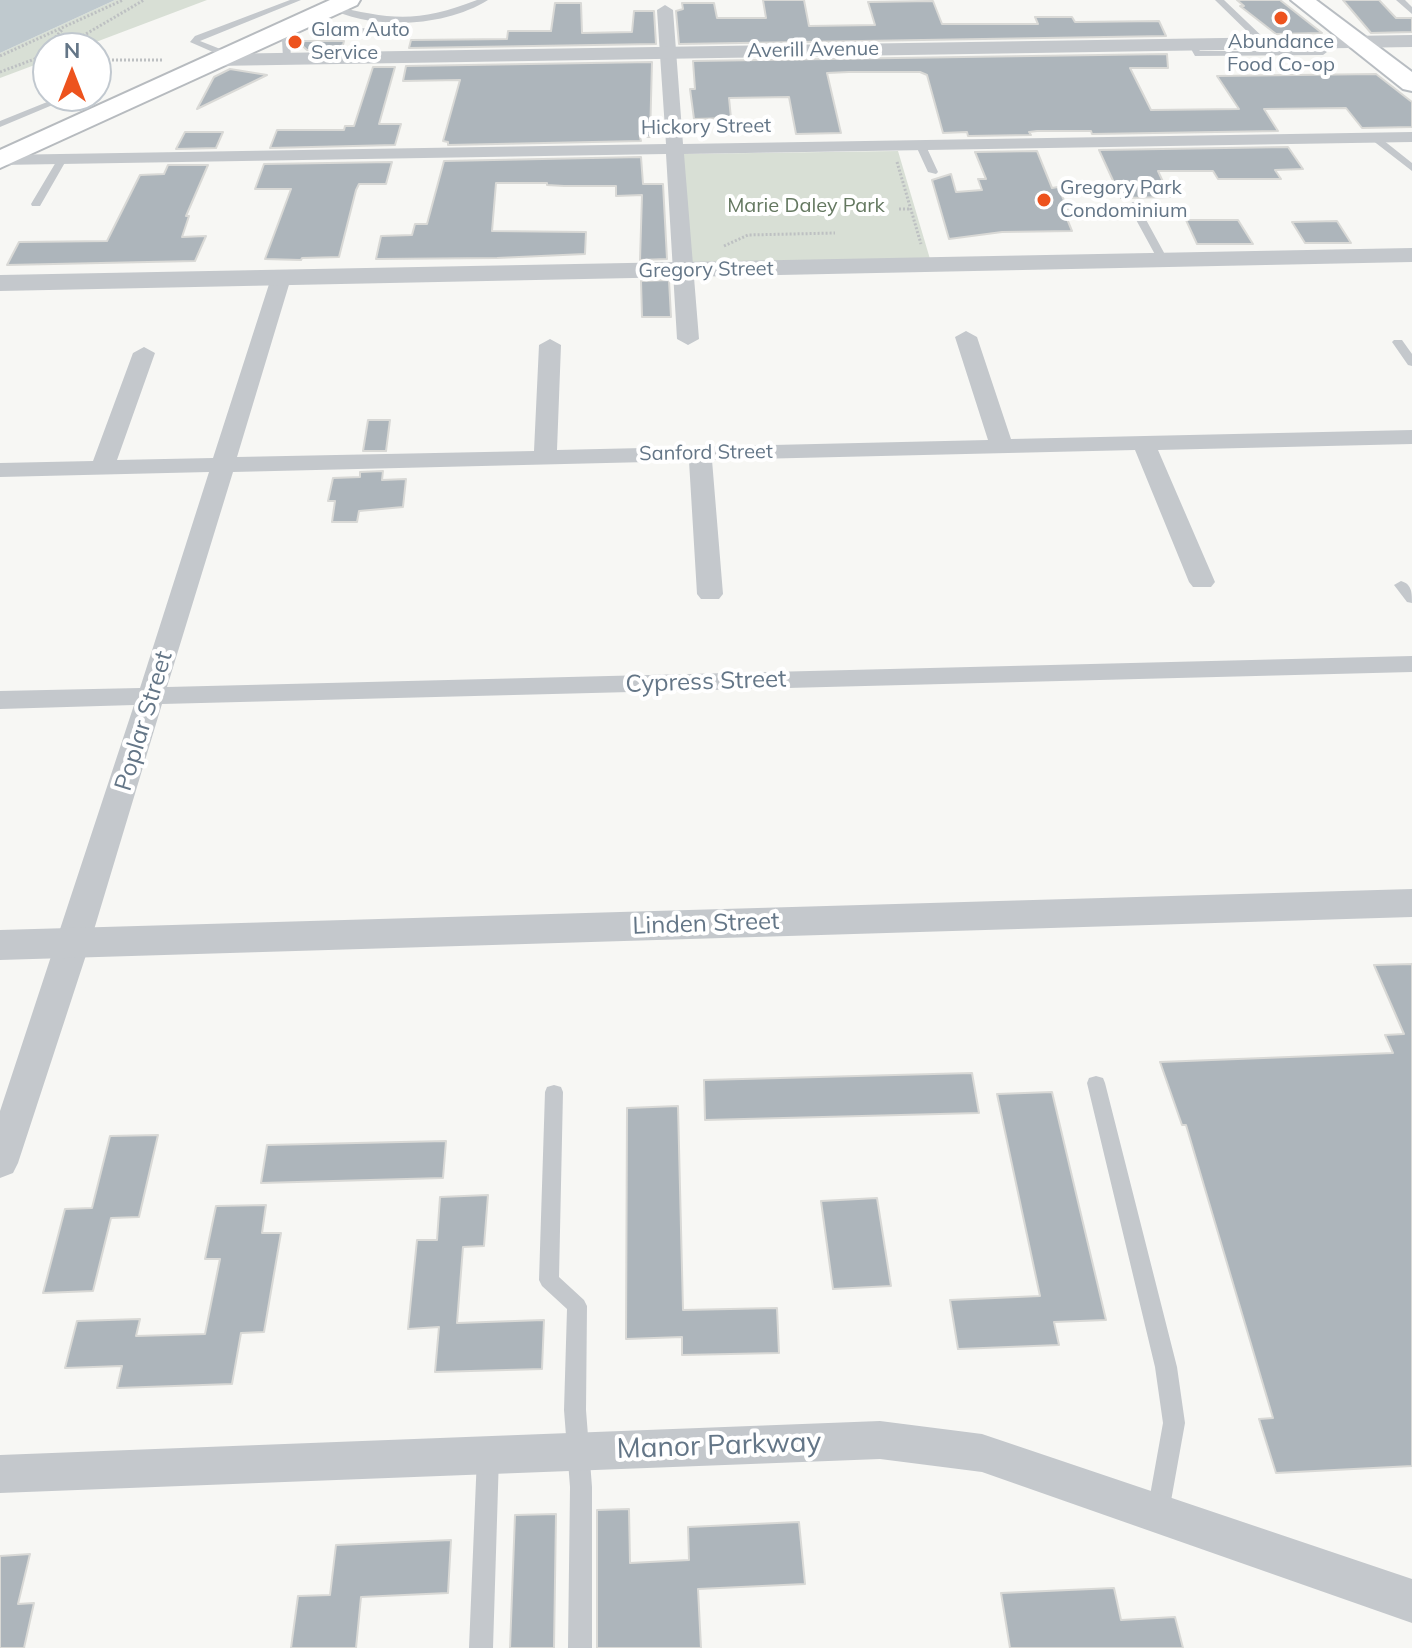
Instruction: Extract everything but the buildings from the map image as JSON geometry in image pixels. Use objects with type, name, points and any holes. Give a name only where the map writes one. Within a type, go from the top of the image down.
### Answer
[{"type":"main road","points":[[1302,0],[1412,84]]},
{"type":"main road","points":[[0,160],[220,57],[291,30],[340,4]]},
{"type":"street","points":[[665,10],[688,339]]},
{"type":"street","name":"Averill Avenue","points":[[220,57],[291,30],[669,52],[1190,44],[1262,46],[1412,41]]},
{"type":"street","name":"Hickory Street","points":[[0,160],[1412,137]]},
{"type":"street","name":"Gregory Street","points":[[0,283],[1412,255]]},
{"type":"street","name":"Poplar Street","points":[[0,1163],[8,1112],[74,943],[281,278]]},
{"type":"street","points":[[966,337],[1002,446]]},
{"type":"street","points":[[545,456],[550,345]]},
{"type":"street","points":[[102,468],[144,353]]},
{"type":"street","name":"Sanford Street","points":[[0,470],[1412,437]]},
{"type":"street","points":[[1144,443],[1202,582]]},
{"type":"street","points":[[700,453],[710,594]]},
{"type":"street","name":"Cypress Street","points":[[0,700],[1412,664]]},
{"type":"street","name":"Linden Street","points":[[0,945],[1412,903]]},
{"type":"street","name":"Manor Parkway","points":[[0,1474],[880,1440],[982,1453],[1412,1601]]},
{"type":"lane","points":[[340,4],[381,19],[420,21],[437,19],[484,0]]},
{"type":"lane","points":[[1219,0],[1262,46]]},
{"type":"lane","points":[[1400,0],[1412,12]]},
{"type":"lane","points":[[220,57],[194,42],[198,38],[291,30],[395,35]]},
{"type":"lane","points":[[0,124],[32,111]]},
{"type":"lane","points":[[1375,138],[1412,168]]},
{"type":"lane","points":[[921,146],[933,172]]},
{"type":"lane","points":[[36,204],[62,159]]},
{"type":"lane","points":[[1133,205],[1163,260]]},
{"type":"lane","points":[[1398,342],[1412,363]]},
{"type":"lane","points":[[1401,585],[1412,599]]},
{"type":"lane","points":[[1096,1083],[1166,1367],[1174,1423],[1158,1512]]},
{"type":"lane","points":[[554,1092],[549,1280],[577,1306],[577,1451],[581,1487],[580,1648]]},
{"type":"lane","points":[[481,1648],[488,1456]]},
{"type":"path","points":[[0,56],[123,0]]},
{"type":"path","points":[[89,32],[144,0]]},
{"type":"path","points":[[60,32],[64,27]]},
{"type":"path","points":[[112,60],[173,60]]},
{"type":"path","points":[[0,72],[32,61]]},
{"type":"path","points":[[894,153],[924,256]]},
{"type":"path","points":[[899,209],[910,209]]},
{"type":"path","points":[[721,248],[748,235],[835,233]]},
{"type":"green space","points":[[115,0],[207,0],[112,36],[112,32],[46,32]]},
{"type":"green space","points":[[32,38],[32,66],[0,78],[0,53]]},
{"type":"green space","name":"Marie Daley Park","points":[[898,151],[930,259],[691,262],[682,154]]},
{"type":"shaded area","points":[[0,0],[115,0],[46,32],[32,32],[32,38],[0,53]]},
{"type":"place","name":"Abundance Food Co-op","points":[[1281,18]]},
{"type":"place","name":"Glam Auto Service","points":[[295,42]]},
{"type":"place","name":"Gregory Park Condominium","points":[[1044,200]]}]
